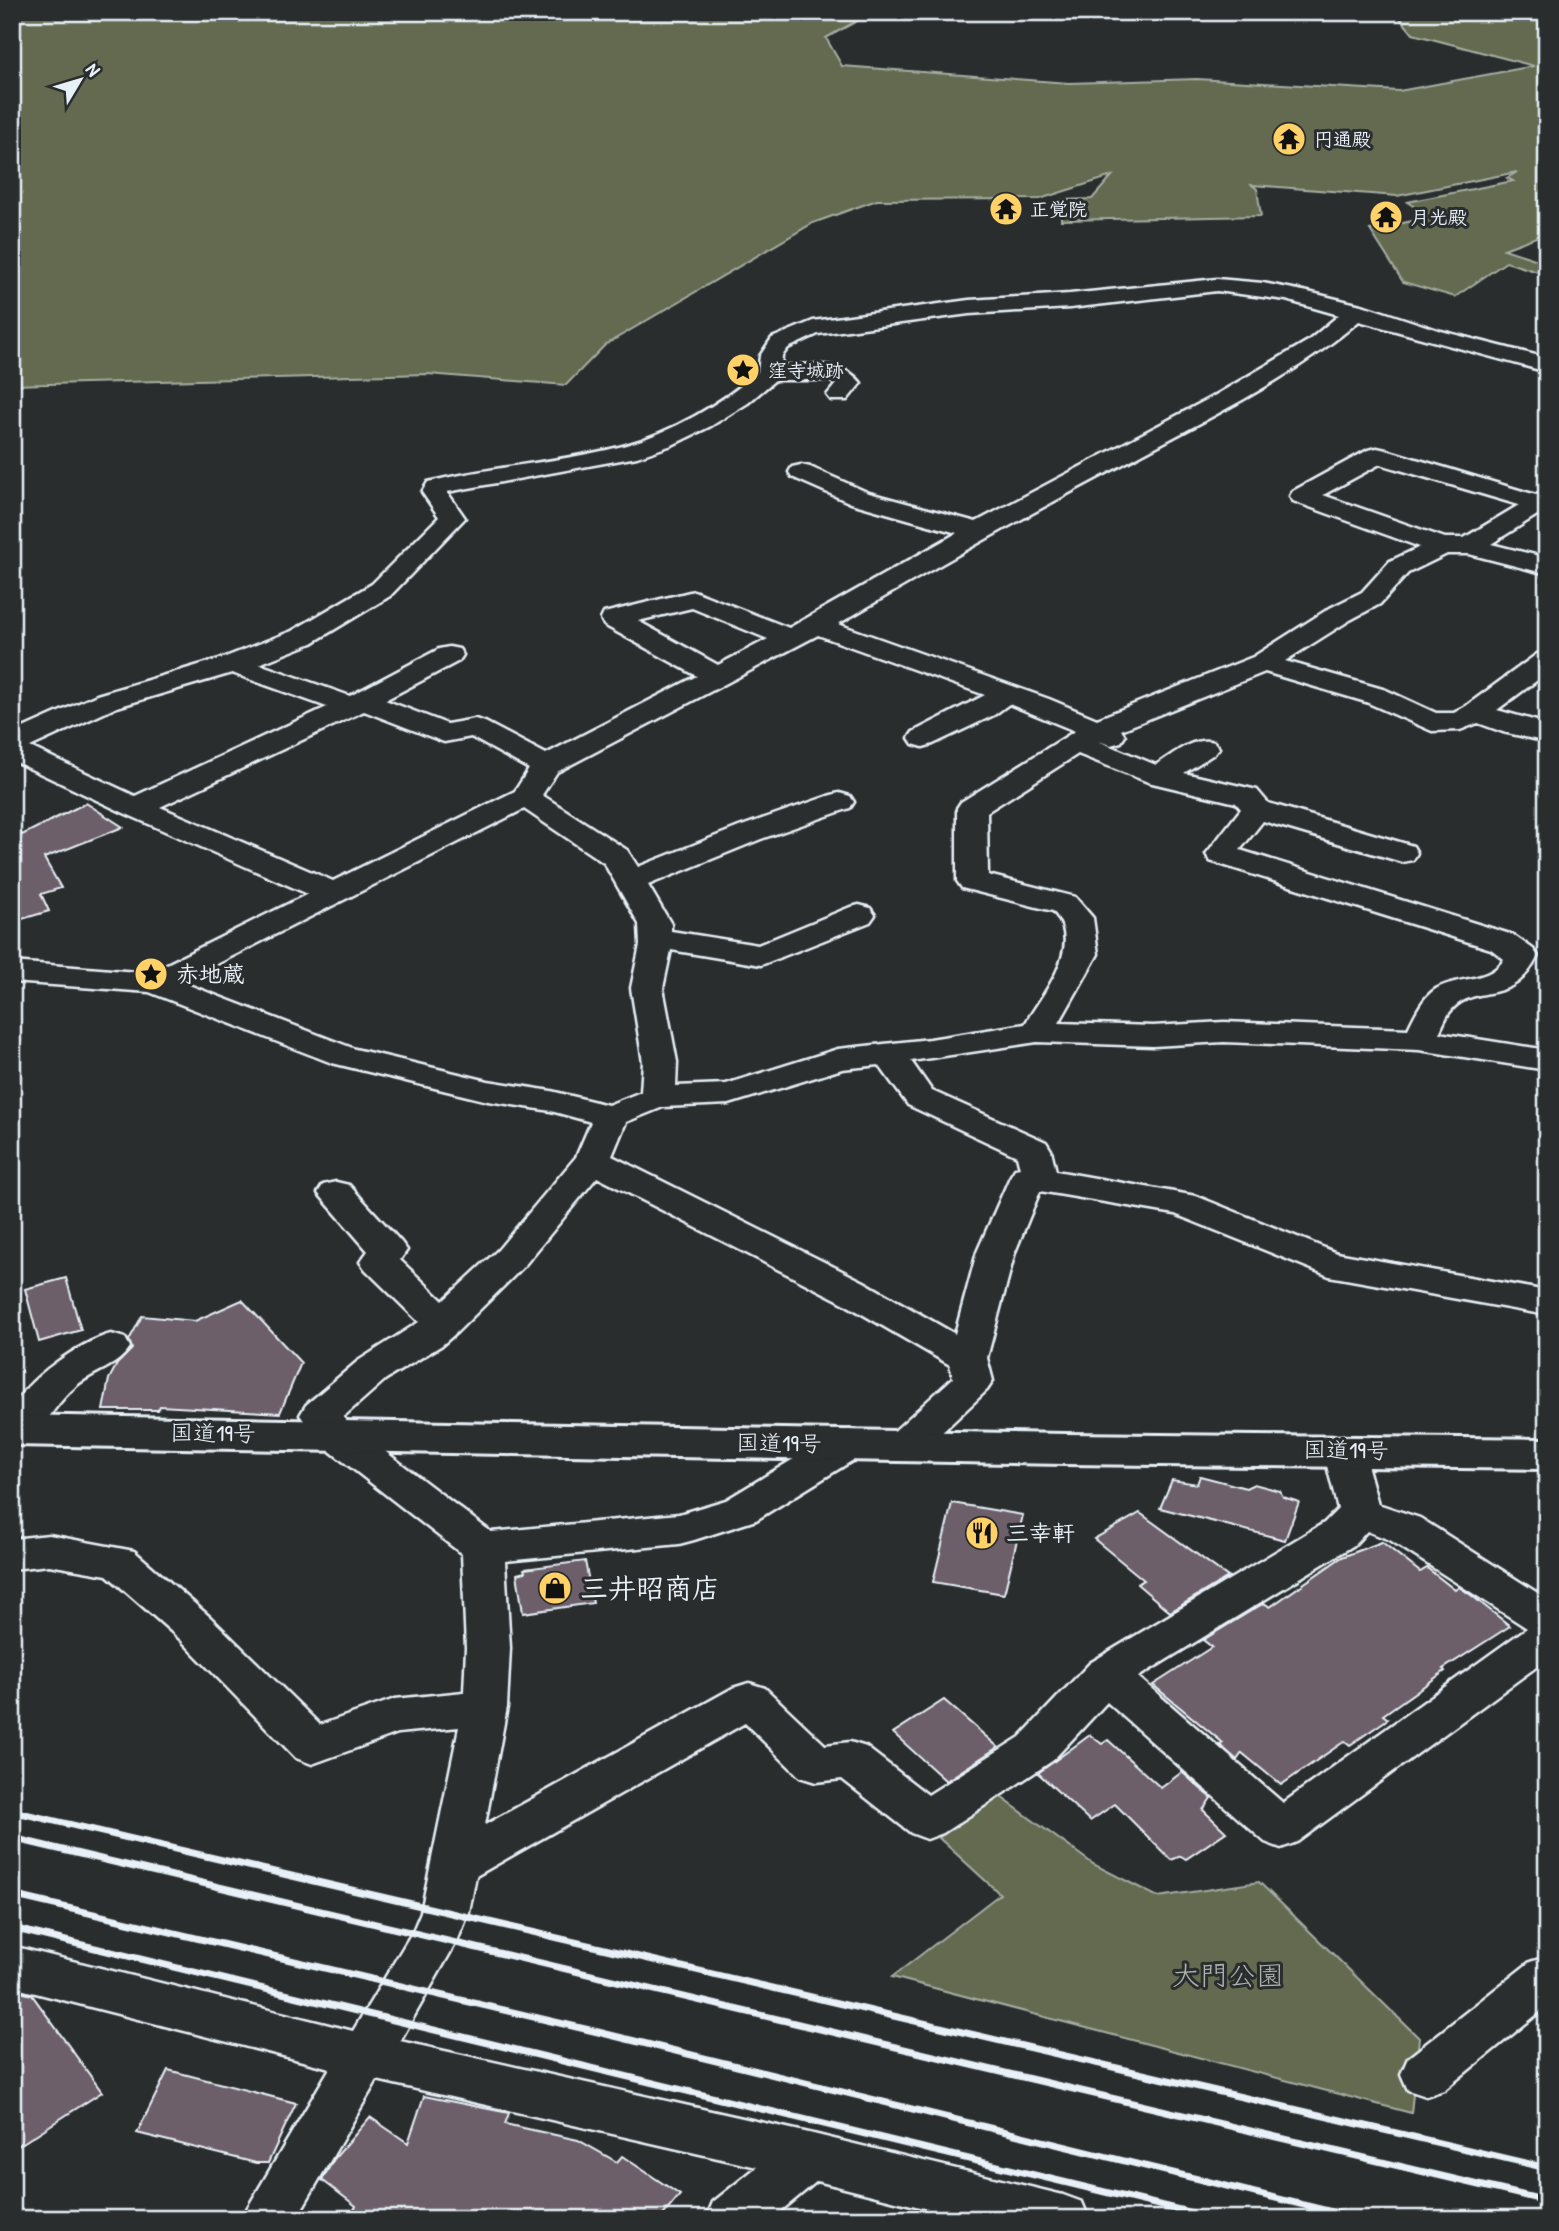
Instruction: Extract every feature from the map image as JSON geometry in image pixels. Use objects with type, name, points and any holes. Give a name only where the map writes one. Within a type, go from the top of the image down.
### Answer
[{"type":"highway","name":"国道19号","points":[[16,1430],[1065,1449],[1547,1454]]},
{"type":"street","points":[[12,744],[107,701],[233,664],[303,637],[381,590],[452,518],[434,492],[437,487],[631,452],[696,424],[760,383],[769,374],[771,356],[780,343],[813,328],[969,307],[1070,301],[1217,285],[1277,290],[1357,311],[1397,326],[1547,365]]},
{"type":"street","points":[[154,983],[526,797],[546,766],[816,625],[979,531],[1222,401],[1316,346],[1357,311]]},
{"type":"street","points":[[769,374],[821,372],[839,375],[849,383],[839,395]]},
{"type":"street","points":[[1544,503],[1377,455],[1302,496],[1456,546],[1547,566]]},
{"type":"street","points":[[801,472],[860,498],[979,531]]},
{"type":"street","points":[[1037,1032],[1082,954],[1077,918],[1064,904],[964,890],[972,808],[1085,736],[1263,663],[1340,614],[1371,598],[1399,567],[1456,546],[1544,503]]},
{"type":"street","points":[[717,676],[614,619],[694,599],[789,638]]},
{"type":"street","points":[[816,625],[1006,693],[1085,736],[1246,796],[1257,809],[1402,853]]},
{"type":"street","points":[[135,807],[449,656]]},
{"type":"street","points":[[1263,663],[1376,696],[1433,722],[1460,720],[1476,712],[1547,660]]},
{"type":"street","points":[[233,664],[443,733],[475,728],[546,766]]},
{"type":"street","points":[[923,738],[984,709],[1006,693]]},
{"type":"street","points":[[1476,712],[1513,726],[1547,733]]},
{"type":"street","points":[[1157,764],[1204,748]]},
{"type":"street","points":[[12,749],[135,807],[336,894]]},
{"type":"street","points":[[526,797],[616,857],[655,924],[656,938],[647,988],[660,1062],[657,1097]]},
{"type":"street","points":[[631,881],[750,833],[839,803]]},
{"type":"street","points":[[1257,809],[1220,854],[1502,942],[1522,956],[1517,971],[1500,982],[1462,988],[1438,1006],[1419,1040]]},
{"type":"street","points":[[656,938],[761,955],[859,915]]},
{"type":"street","points":[[12,972],[154,983],[344,1056],[488,1091],[551,1101],[611,1116],[657,1097],[729,1094],[838,1059],[1037,1032],[1153,1036],[1224,1032],[1419,1040],[1547,1060]]},
{"type":"street","points":[[888,1054],[920,1098],[1033,1150],[1041,1180]]},
{"type":"street","points":[[611,1116],[592,1160],[511,1258],[428,1336],[372,1370],[320,1415],[335,1434],[483,1548],[679,1530],[741,1510],[849,1444]]},
{"type":"street","points":[[592,1160],[851,1291],[968,1358]]},
{"type":"street","points":[[904,1445],[973,1381],[968,1358],[996,1252],[1028,1177],[1183,1204],[1329,1264],[1547,1303]]},
{"type":"street","points":[[336,1194],[388,1250],[379,1262],[443,1323]]},
{"type":"street","points":[[16,1430],[62,1376],[111,1348]]},
{"type":"street","points":[[1343,1450],[1360,1513]]},
{"type":"street","points":[[1360,1513],[1405,1529],[1547,1620]]},
{"type":"street","points":[[454,1865],[749,1700],[816,1764],[850,1760],[927,1820],[1036,1749],[1106,1675],[1339,1534],[1360,1513]]},
{"type":"street","points":[[267,2219],[434,1938],[445,1912],[485,1707],[488,1648],[483,1548]]},
{"type":"street","points":[[12,1554],[50,1550],[119,1562],[196,1629],[312,1745],[395,1716],[485,1707]]},
{"type":"street","points":[[1106,1675],[1281,1829],[1547,1636]]},
{"type":"street","points":[[12,1966],[364,2055],[809,2155],[1063,2219]]},
{"type":"street","points":[[1426,2074],[1547,1977]]},
{"type":"street","points":[[732,2219],[809,2155]]},
{"type":"green space","points":[[12,12],[873,12],[826,38],[842,66],[1069,83],[1197,79],[1399,91],[1534,66],[1413,34],[1395,12],[1547,12],[1547,233],[1504,249],[1547,263],[1547,275],[1506,262],[1455,297],[1403,282],[1370,230],[1431,217],[1407,202],[1513,181],[1507,178],[1517,172],[1397,196],[1252,185],[1257,189],[1261,216],[1061,220],[1061,200],[1092,199],[1112,176],[1040,199],[877,200],[813,223],[605,345],[566,385],[428,374],[12,385]]},
{"type":"green space","name":"大門公園","points":[[994,1792],[1093,1864],[1158,1897],[1259,1882],[1419,2038],[1411,2113],[892,1977],[1000,1894],[939,1838]]},
{"type":"building","points":[[86,803],[123,827],[44,858],[61,888],[41,894],[49,911],[12,922],[12,824],[22,835]]},
{"type":"building","points":[[66,1278],[81,1330],[39,1342],[25,1289]]},
{"type":"building","points":[[242,1300],[301,1363],[280,1413],[160,1406],[158,1410],[103,1410],[109,1379],[117,1364],[132,1349],[129,1340],[142,1316],[195,1321]]},
{"type":"building","points":[[1200,1476],[1246,1488],[1254,1484],[1280,1491],[1283,1497],[1299,1502],[1285,1540],[1160,1508],[1172,1480],[1197,1484]]},
{"type":"building","name":"三幸軒","points":[[952,1503],[1023,1515],[1004,1594],[933,1582]]},
{"type":"building","points":[[1140,1513],[1228,1577],[1170,1612],[1137,1584],[1144,1580],[1094,1539]]},
{"type":"building","points":[[1382,1542],[1420,1572],[1427,1568],[1455,1590],[1459,1587],[1510,1626],[1443,1669],[1445,1671],[1383,1715],[1388,1719],[1350,1745],[1345,1741],[1281,1785],[1242,1753],[1237,1760],[1220,1745],[1223,1743],[1153,1685],[1212,1647],[1203,1640],[1264,1603],[1270,1607],[1342,1557]]},
{"type":"building","name":"三井昭商店","points":[[585,1561],[593,1603],[523,1613],[517,1574],[525,1572],[524,1569]]},
{"type":"building","points":[[944,1700],[998,1747],[946,1781],[893,1733]]},
{"type":"building","points":[[1090,1735],[1102,1744],[1108,1740],[1161,1788],[1182,1772],[1211,1798],[1203,1810],[1226,1832],[1186,1859],[1181,1856],[1171,1860],[1115,1804],[1090,1821],[1038,1773]]},
{"type":"building","points":[[12,1990],[32,1995],[102,2092],[12,2150]]},
{"type":"building","points":[[168,2070],[296,2103],[268,2163],[256,2163],[137,2133]]},
{"type":"building","points":[[424,2096],[509,2113],[505,2124],[578,2140],[617,2162],[622,2156],[680,2195],[660,2219],[349,2219],[356,2206],[322,2180],[334,2159],[370,2117],[408,2143]]},
{"type":"waterway","points":[[12,16],[21,12]]},
{"type":"railway","points":[[12,1811],[1547,2168]]},
{"type":"railway","points":[[12,1838],[1547,2201]]},
{"type":"railway","points":[[12,1895],[598,2032],[1361,2219]]},
{"type":"railway","points":[[12,1928],[1217,2219]]},
{"type":"place","name":"円通殿","points":[[1289,139]]},
{"type":"place","name":"正覚院","points":[[1006,209]]},
{"type":"place","name":"月光殿","points":[[1386,217]]},
{"type":"place","name":"窪寺城跡","points":[[743,370]]},
{"type":"place","name":"赤地蔵","points":[[151,974]]},
{"type":"place","name":"三幸軒","points":[[982,1533]]},
{"type":"place","name":"三井昭商店","points":[[555,1588]]}]
